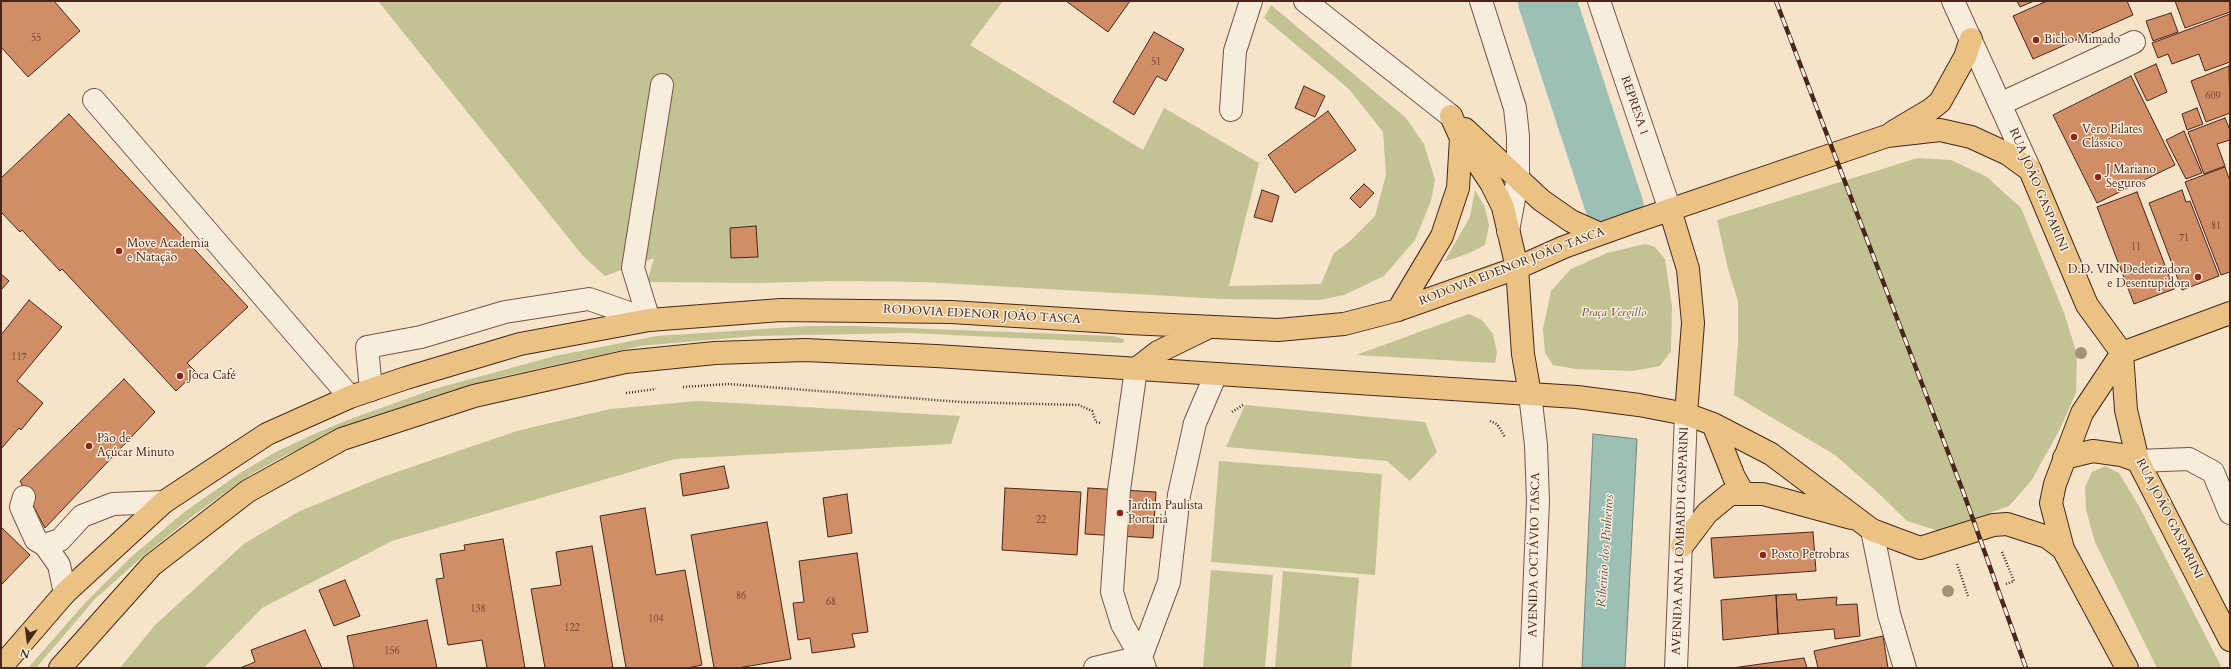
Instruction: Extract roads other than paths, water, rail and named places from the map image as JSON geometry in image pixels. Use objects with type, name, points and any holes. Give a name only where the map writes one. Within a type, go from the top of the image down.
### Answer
[{"type":"main road","points":[[1886,136],[1930,110],[1940,102],[1965,57],[1972,39]]},
{"type":"main road","points":[[1451,116],[1462,138],[1491,183],[1502,207],[1517,268],[1522,346],[1530,394]]},
{"type":"main road","points":[[1451,116],[1541,200],[1571,221],[1600,234]]},
{"type":"main road","name":"RODOVIA EDENOR JOÃO TASCA","points":[[1,667],[65,593],[164,502],[267,434],[371,390],[520,344],[649,320],[781,310],[841,309],[952,312],[1278,330],[1344,324],[1398,310],[1517,268],[1600,234],[1886,136],[1940,130],[1971,137],[2008,154],[2030,170]]},
{"type":"main road","points":[[1398,310],[1442,236],[1458,188],[1462,138]]},
{"type":"main road","name":"RUA JOÃO GASPARINI","points":[[2030,170],[2086,305],[2122,353],[2126,410],[2138,461],[2225,616],[2230,640]]},
{"type":"main road","points":[[1670,210],[1688,269],[1693,323],[1686,414]]},
{"type":"main road","points":[[2127,668],[2063,549],[2052,503],[2055,484],[2082,413],[2122,353],[2230,313]]},
{"type":"main road","points":[[1136,369],[1158,352],[1210,327]]},
{"type":"main road","points":[[60,668],[152,565],[248,491],[342,439],[474,396],[625,362],[715,353],[805,350],[1136,369],[1592,399],[1686,414],[1713,424],[1771,454],[1816,486],[1866,525]]},
{"type":"main road","points":[[1713,424],[1734,477],[1743,493]]},
{"type":"main road","points":[[2064,458],[2093,451],[2121,454],[2138,461]]},
{"type":"main road","points":[[1682,546],[1716,503],[1730,494],[1743,493],[1762,494],[1866,525],[1920,548],[1992,525],[2007,524],[2047,537],[2063,549]]},
{"type":"street","points":[[1231,110],[1236,51],[1251,1]]},
{"type":"street","points":[[1305,1],[1451,116]]},
{"type":"street","points":[[1481,1],[1515,108],[1518,136],[1518,177],[1508,231]]},
{"type":"street","name":"REPRESA 1","points":[[1599,1],[1670,210]]},
{"type":"street","name":"RUA JOÃO GASPARINI","points":[[1953,1],[1972,39],[2030,170]]},
{"type":"street","points":[[2000,104],[2049,83],[2134,42]]},
{"type":"street","points":[[649,320],[633,268],[662,85]]},
{"type":"street","points":[[94,100],[350,398]]},
{"type":"street","points":[[371,390],[366,347],[421,337],[505,312],[589,299],[649,320]]},
{"type":"street","points":[[1136,369],[1119,490],[1112,592],[1122,624],[1143,662]]},
{"type":"street","points":[[1143,662],[1169,582],[1179,494],[1195,423],[1216,374]]},
{"type":"street","name":"AVENIDA OCTÁVIO TASCA","points":[[1530,394],[1536,445],[1538,501],[1532,668]]},
{"type":"street","name":"AVENIDA ANA LOMBARDI GASPARINI","points":[[1676,668],[1686,414]]},
{"type":"street","points":[[2138,461],[2189,459],[2213,472],[2230,513]]},
{"type":"street","points":[[24,497],[21,507],[36,540],[45,545],[59,565],[65,593]]},
{"type":"street","points":[[45,545],[60,540],[82,516],[113,504],[164,502]]},
{"type":"street","points":[[1866,525],[1889,614],[1905,668]]},
{"type":"street","points":[[1095,668],[1143,662]]},
{"type":"water","points":[[1526,1],[1573,1],[1629,166],[1583,174]]},
{"type":"water","name":"Ribeirão dos Pinheiros","points":[[1593,434],[1637,439],[1625,668],[1582,668]]},
{"type":"waterway","points":[[1547,1],[1615,208]]},
{"type":"railway","points":[[1776,1],[1964,494],[2026,668]]},
{"type":"place","name":"Bicho Mimado","points":[[2036,40]]},
{"type":"place","name":"Vero Pilates Clássico","points":[[2074,137]]},
{"type":"place","name":"J Mariano Seguros","points":[[2098,177]]},
{"type":"place","name":"Move Academia e Natação","points":[[119,251]]},
{"type":"place","name":"D.D. VIN Dedetizadora e Desentupidora","points":[[2198,277]]},
{"type":"place","name":"Joca Café","points":[[180,376]]},
{"type":"place","name":"Pão de Açúcar Minuto","points":[[89,446]]},
{"type":"place","name":"Jardim Paulista Portaria","points":[[1120,513]]},
{"type":"place","name":"Posto Petrobras","points":[[1763,555]]},
{"type":"park label","name":"Praça Vergillo","points":[[1614,313]]}]
